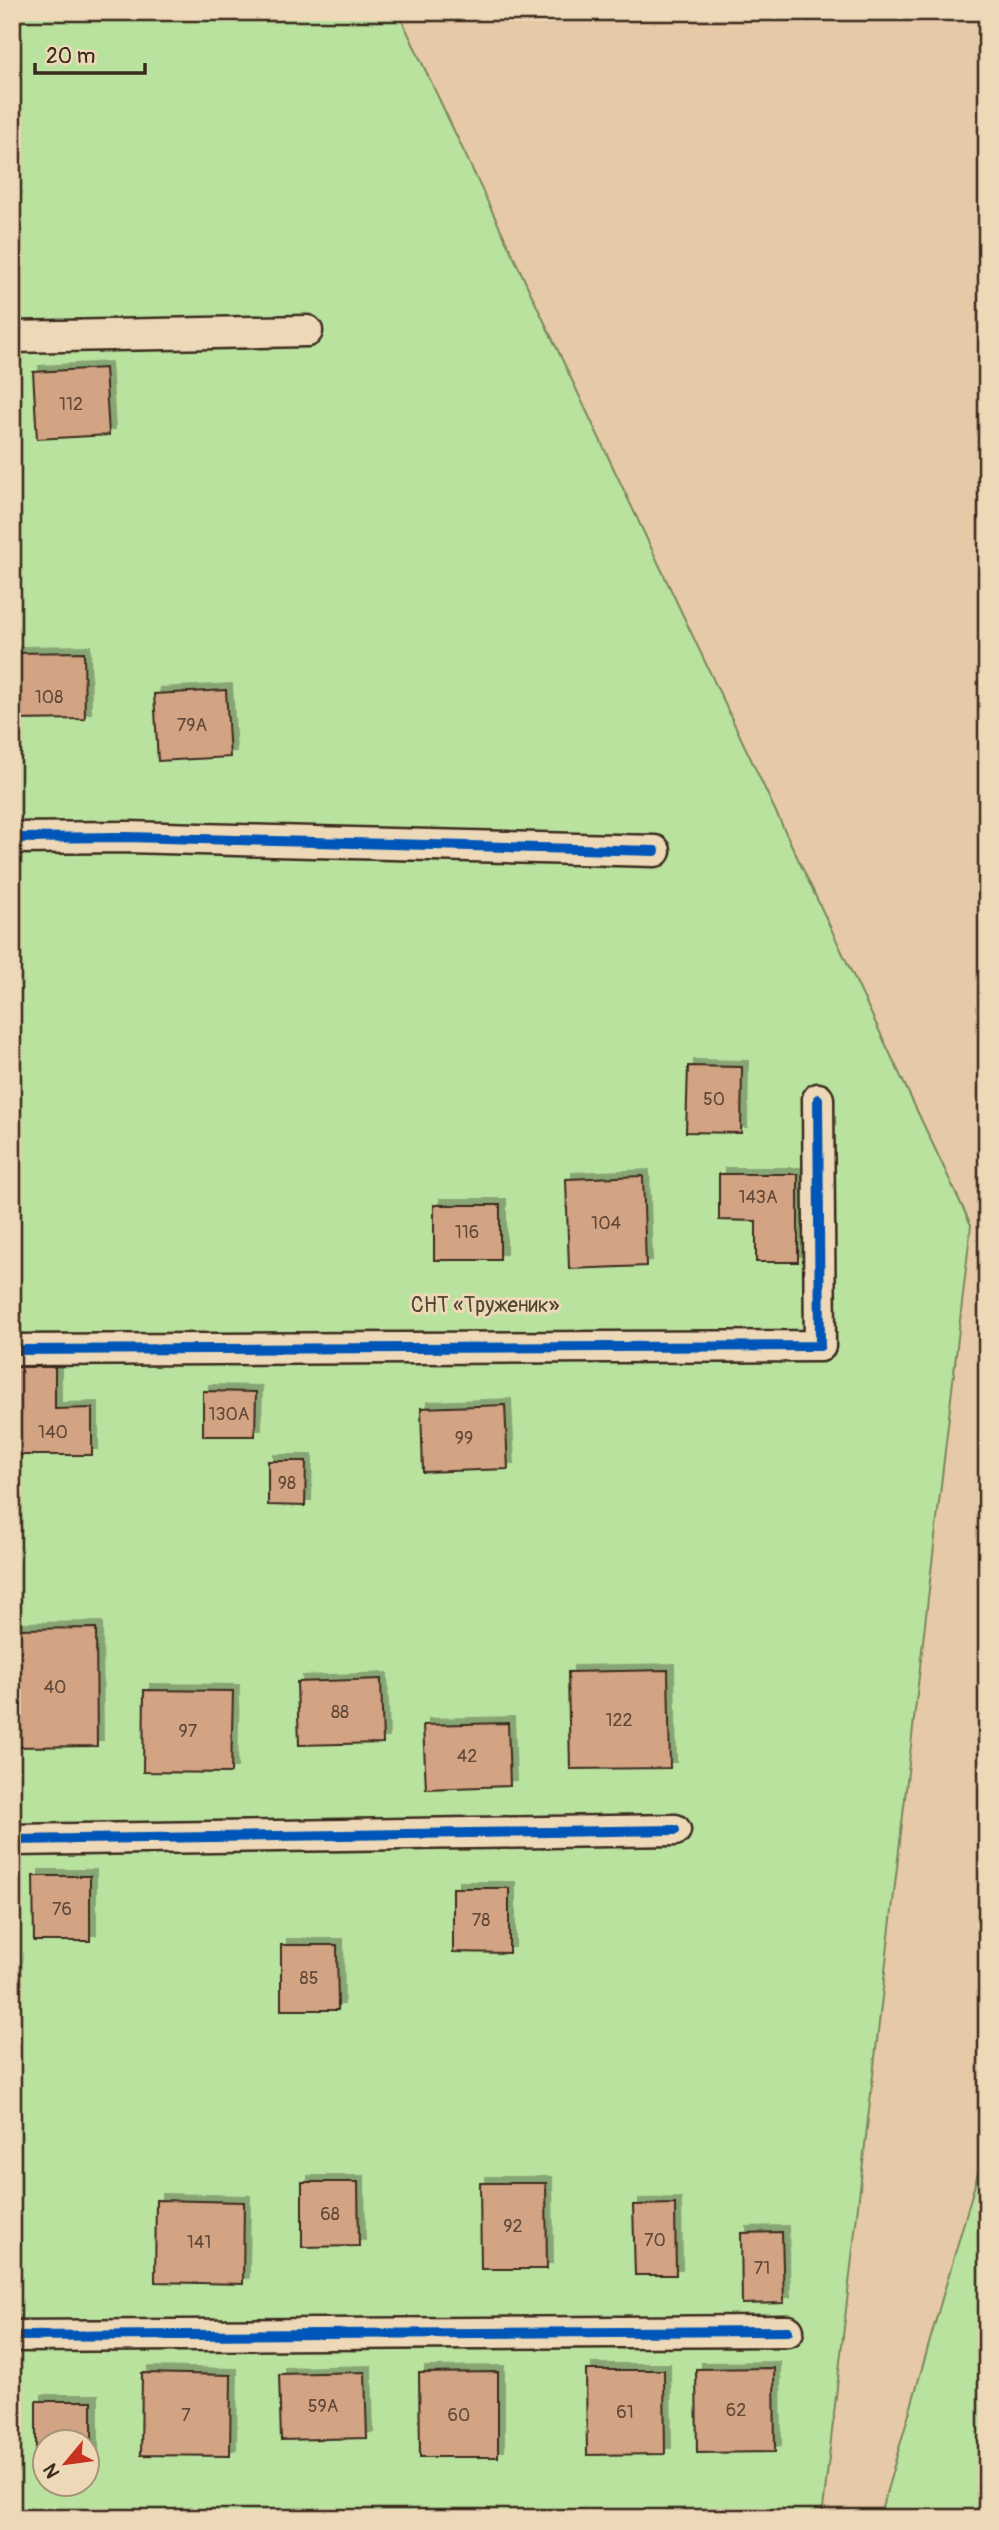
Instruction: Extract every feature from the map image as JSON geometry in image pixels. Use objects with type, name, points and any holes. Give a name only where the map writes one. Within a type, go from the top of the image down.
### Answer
[{"type":"street","points":[[12,337],[307,331]]},
{"type":"street","points":[[12,838],[127,837],[655,851]]},
{"type":"street","points":[[12,1350],[820,1346],[818,1100]]},
{"type":"street","points":[[12,1840],[675,1830]]},
{"type":"street","points":[[12,2336],[788,2331]]},
{"type":"green space","name":"СНТ «Труженик»","points":[[12,12],[398,12],[971,1225],[822,2518],[12,2518]]},
{"type":"green space","points":[[987,2142],[987,2518],[879,2518]]},
{"type":"building","points":[[105,368],[109,435],[37,439],[33,372]]},
{"type":"building","points":[[84,652],[85,719],[13,720],[12,653]]},
{"type":"building","points":[[226,690],[230,757],[158,761],[154,694]]},
{"type":"building","points":[[688,1066],[742,1067],[741,1133],[686,1132]]},
{"type":"building","points":[[719,1174],[798,1174],[798,1262],[756,1262],[756,1221],[719,1220]]},
{"type":"building","points":[[643,1176],[646,1266],[569,1269],[566,1179]]},
{"type":"building","points":[[434,1205],[500,1205],[500,1260],[434,1260]]},
{"type":"building","points":[[13,1367],[55,1367],[55,1409],[92,1408],[92,1455],[13,1455]]},
{"type":"building","points":[[203,1391],[256,1392],[255,1436],[203,1436]]},
{"type":"building","points":[[505,1405],[508,1469],[423,1472],[421,1408]]},
{"type":"building","points":[[268,1461],[306,1461],[305,1506],[268,1505]]},
{"type":"building","points":[[96,1628],[97,1746],[12,1747],[12,1629]]},
{"type":"building","points":[[668,1670],[670,1768],[570,1769],[568,1672]]},
{"type":"building","points":[[381,1679],[383,1743],[299,1745],[297,1682]]},
{"type":"building","points":[[144,1690],[233,1691],[231,1773],[143,1772]]},
{"type":"building","points":[[508,1723],[510,1786],[426,1789],[423,1725]]},
{"type":"building","points":[[33,1876],[90,1876],[90,1941],[34,1941]]},
{"type":"building","points":[[453,1888],[509,1888],[509,1953],[453,1952]]},
{"type":"building","points":[[281,1945],[337,1945],[338,2010],[281,2010]]},
{"type":"building","points":[[302,2182],[358,2182],[359,2246],[302,2247]]},
{"type":"building","points":[[480,2183],[546,2183],[547,2269],[481,2269]]},
{"type":"building","points":[[156,2200],[244,2202],[243,2284],[155,2282]]},
{"type":"building","points":[[675,2204],[676,2275],[635,2275],[633,2205]]},
{"type":"building","points":[[782,2232],[784,2303],[742,2304],[741,2233]]},
{"type":"building","points":[[774,2368],[775,2452],[697,2453],[696,2369]]},
{"type":"building","points":[[586,2370],[664,2370],[665,2454],[587,2455]]},
{"type":"building","points":[[365,2372],[367,2438],[281,2440],[279,2374]]},
{"type":"building","points":[[498,2372],[498,2457],[420,2457],[419,2373]]},
{"type":"building","points":[[142,2373],[231,2375],[230,2456],[141,2455]]},
{"type":"building","points":[[36,2401],[92,2401],[92,2428],[36,2428]]},
{"type":"cycle path","points":[[12,838],[127,837],[655,851]]},
{"type":"cycle path","points":[[12,1350],[820,1346],[818,1099]]},
{"type":"cycle path","points":[[12,1840],[675,1830]]},
{"type":"cycle path","points":[[12,2336],[788,2331]]}]
